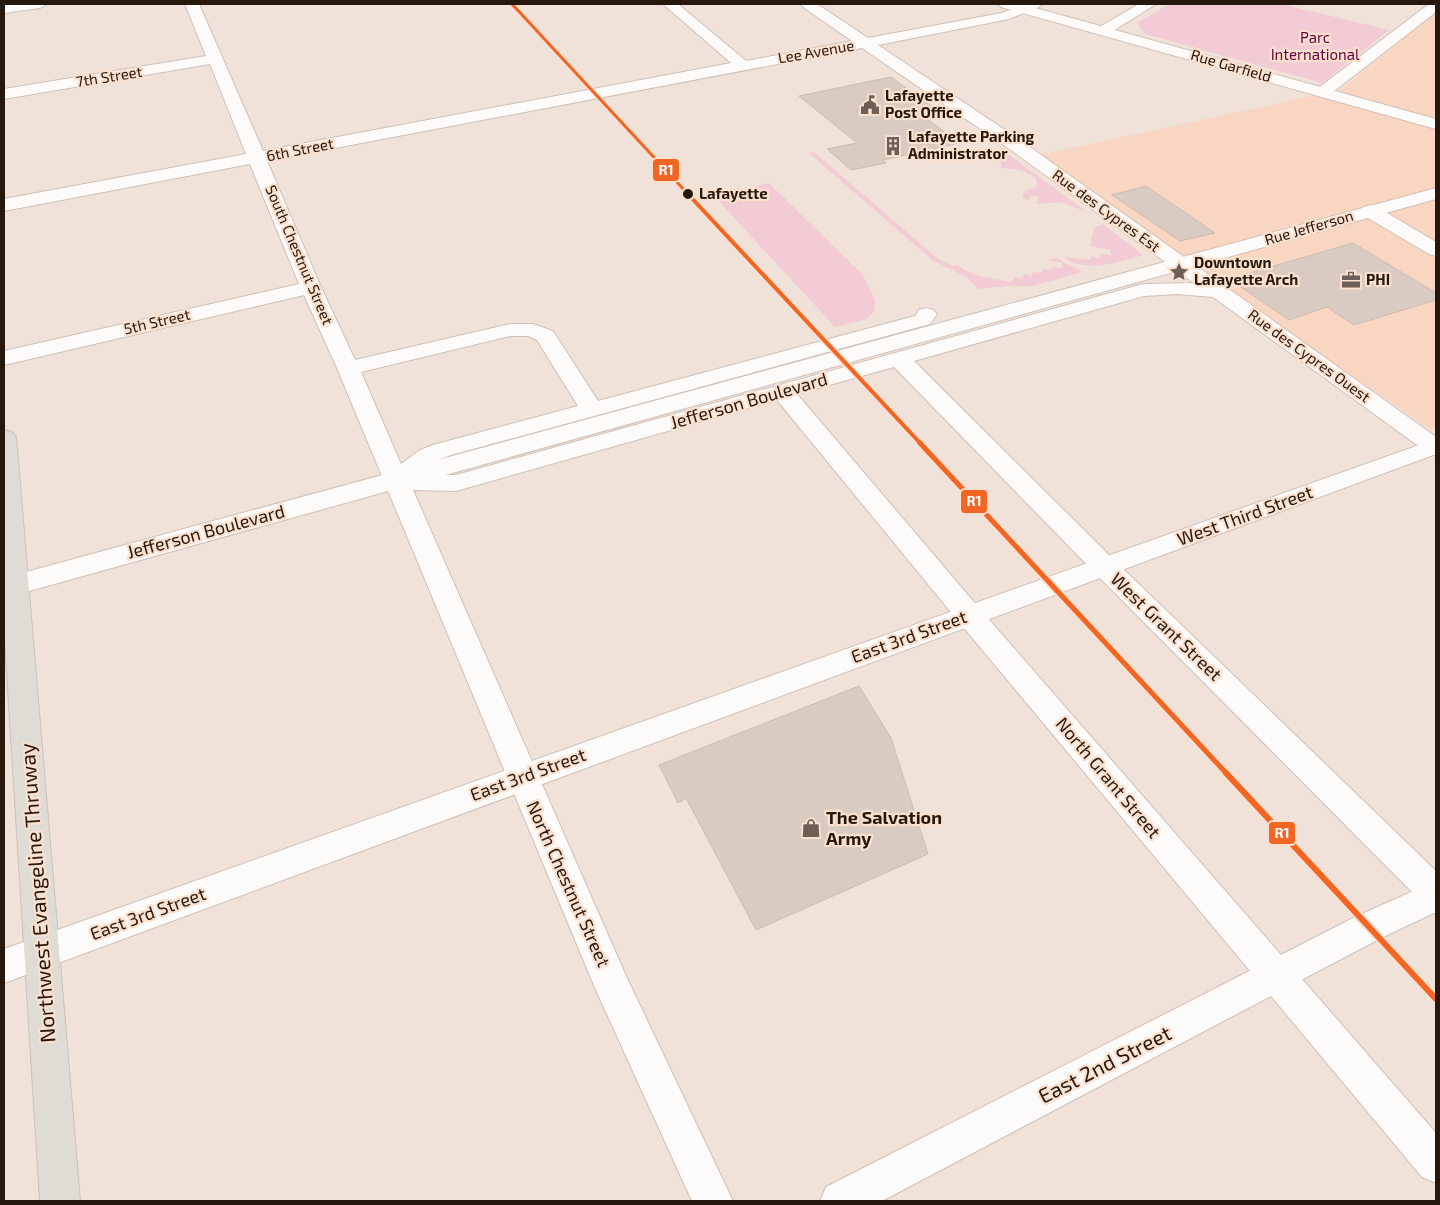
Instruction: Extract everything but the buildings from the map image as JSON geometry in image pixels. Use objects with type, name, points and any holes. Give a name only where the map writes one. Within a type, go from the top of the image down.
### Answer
[{"type":"highway","name":"Northwest Evangeline Thruway","points":[[4,437],[60,1201]]},
{"type":"street","points":[[4,9],[40,4]]},
{"type":"street","name":"South Chestnut Street","points":[[192,4],[311,287],[396,480]]},
{"type":"street","points":[[670,4],[743,66]]},
{"type":"street","name":"Rue des Cypres Est","points":[[808,4],[1017,146],[1182,264]]},
{"type":"street","name":"Rue Garfield","points":[[1006,4],[1030,6],[1102,31],[1436,124]]},
{"type":"street","points":[[1102,31],[1149,4]]},
{"type":"street","points":[[1323,92],[1436,5]]},
{"type":"street","name":"Lee Avenue","points":[[595,94],[991,19],[1030,6]]},
{"type":"street","name":"7th Street","points":[[4,94],[215,60]]},
{"type":"street","name":"6th Street","points":[[4,205],[595,94]]},
{"type":"street","name":"Rue Jefferson","points":[[1182,264],[1436,193]]},
{"type":"street","points":[[1370,211],[1436,250]]},
{"type":"street","name":"Rue des Cypres Ouest","points":[[1182,264],[1435,447]]},
{"type":"street","name":"Jefferson Boulevard","points":[[15,585],[1182,264]]},
{"type":"street","name":"5th Street","points":[[4,358],[311,287]]},
{"type":"street","name":"Jefferson Boulevard","points":[[396,480],[424,484],[456,483],[1143,290],[1177,288],[1218,291]]},
{"type":"street","name":"Jefferson Boulevard","points":[[396,480],[429,455],[442,450],[923,320],[926,314]]},
{"type":"street","points":[[348,368],[510,330],[530,329],[545,336],[592,409]]},
{"type":"street","name":"West Grant Street","points":[[898,358],[1105,567],[1436,894]]},
{"type":"street","name":"North Grant Street","points":[[782,391],[969,615],[1436,1162]]},
{"type":"street","name":"West Third Street","points":[[1053,585],[1435,447]]},
{"type":"street","name":"North Chestnut Street","points":[[396,480],[613,988],[713,1201]]},
{"type":"street","name":"East 3rd Street","points":[[4,966],[1053,585]]},
{"type":"street","name":"East 2nd Street","points":[[840,1201],[1436,894]]},
{"type":"shaded area","points":[[1436,12],[1436,428],[1431,430],[1034,156],[1340,90]]},
{"type":"green space","name":"Parc International","points":[[1169,4],[1281,4],[1389,30],[1322,83],[1145,34],[1137,23]]},
{"type":"green space","points":[[814,152],[938,259],[953,266],[958,265],[977,275],[1012,282],[1015,277],[1022,279],[1024,274],[1032,276],[1033,272],[1042,273],[1043,269],[1062,268],[1063,263],[1049,260],[1057,257],[1083,272],[1032,286],[978,289],[968,278],[932,260],[809,153]]},
{"type":"green space","points":[[999,155],[1009,155],[1087,212],[1061,202],[1036,204],[1039,197],[1031,195],[1029,200],[1022,198],[1024,192],[1036,187],[1036,178],[1021,170],[1001,168],[1001,162],[994,161]]},
{"type":"green space","points":[[769,183],[863,275],[875,300],[875,310],[867,319],[835,327],[714,196]]},
{"type":"green space","points":[[1103,224],[1143,255],[1092,266],[1072,262],[1063,257],[1090,260],[1092,256],[1100,258],[1101,253],[1110,255],[1111,250],[1090,246],[1094,228]]},
{"type":"transit line","name":"R1","points":[[512,4],[1436,999]]},
{"type":"place","name":"Lafayette Post Office","points":[[870,105]]},
{"type":"place","name":"Lafayette Parking Administrator","points":[[893,146]]},
{"type":"place","name":"Lafayette","points":[[688,194]]},
{"type":"place","name":"Downtown Lafayette Arch","points":[[1179,272]]},
{"type":"place","name":"PHI","points":[[1351,280]]},
{"type":"place","name":"The Salvation Army","points":[[811,828]]}]
